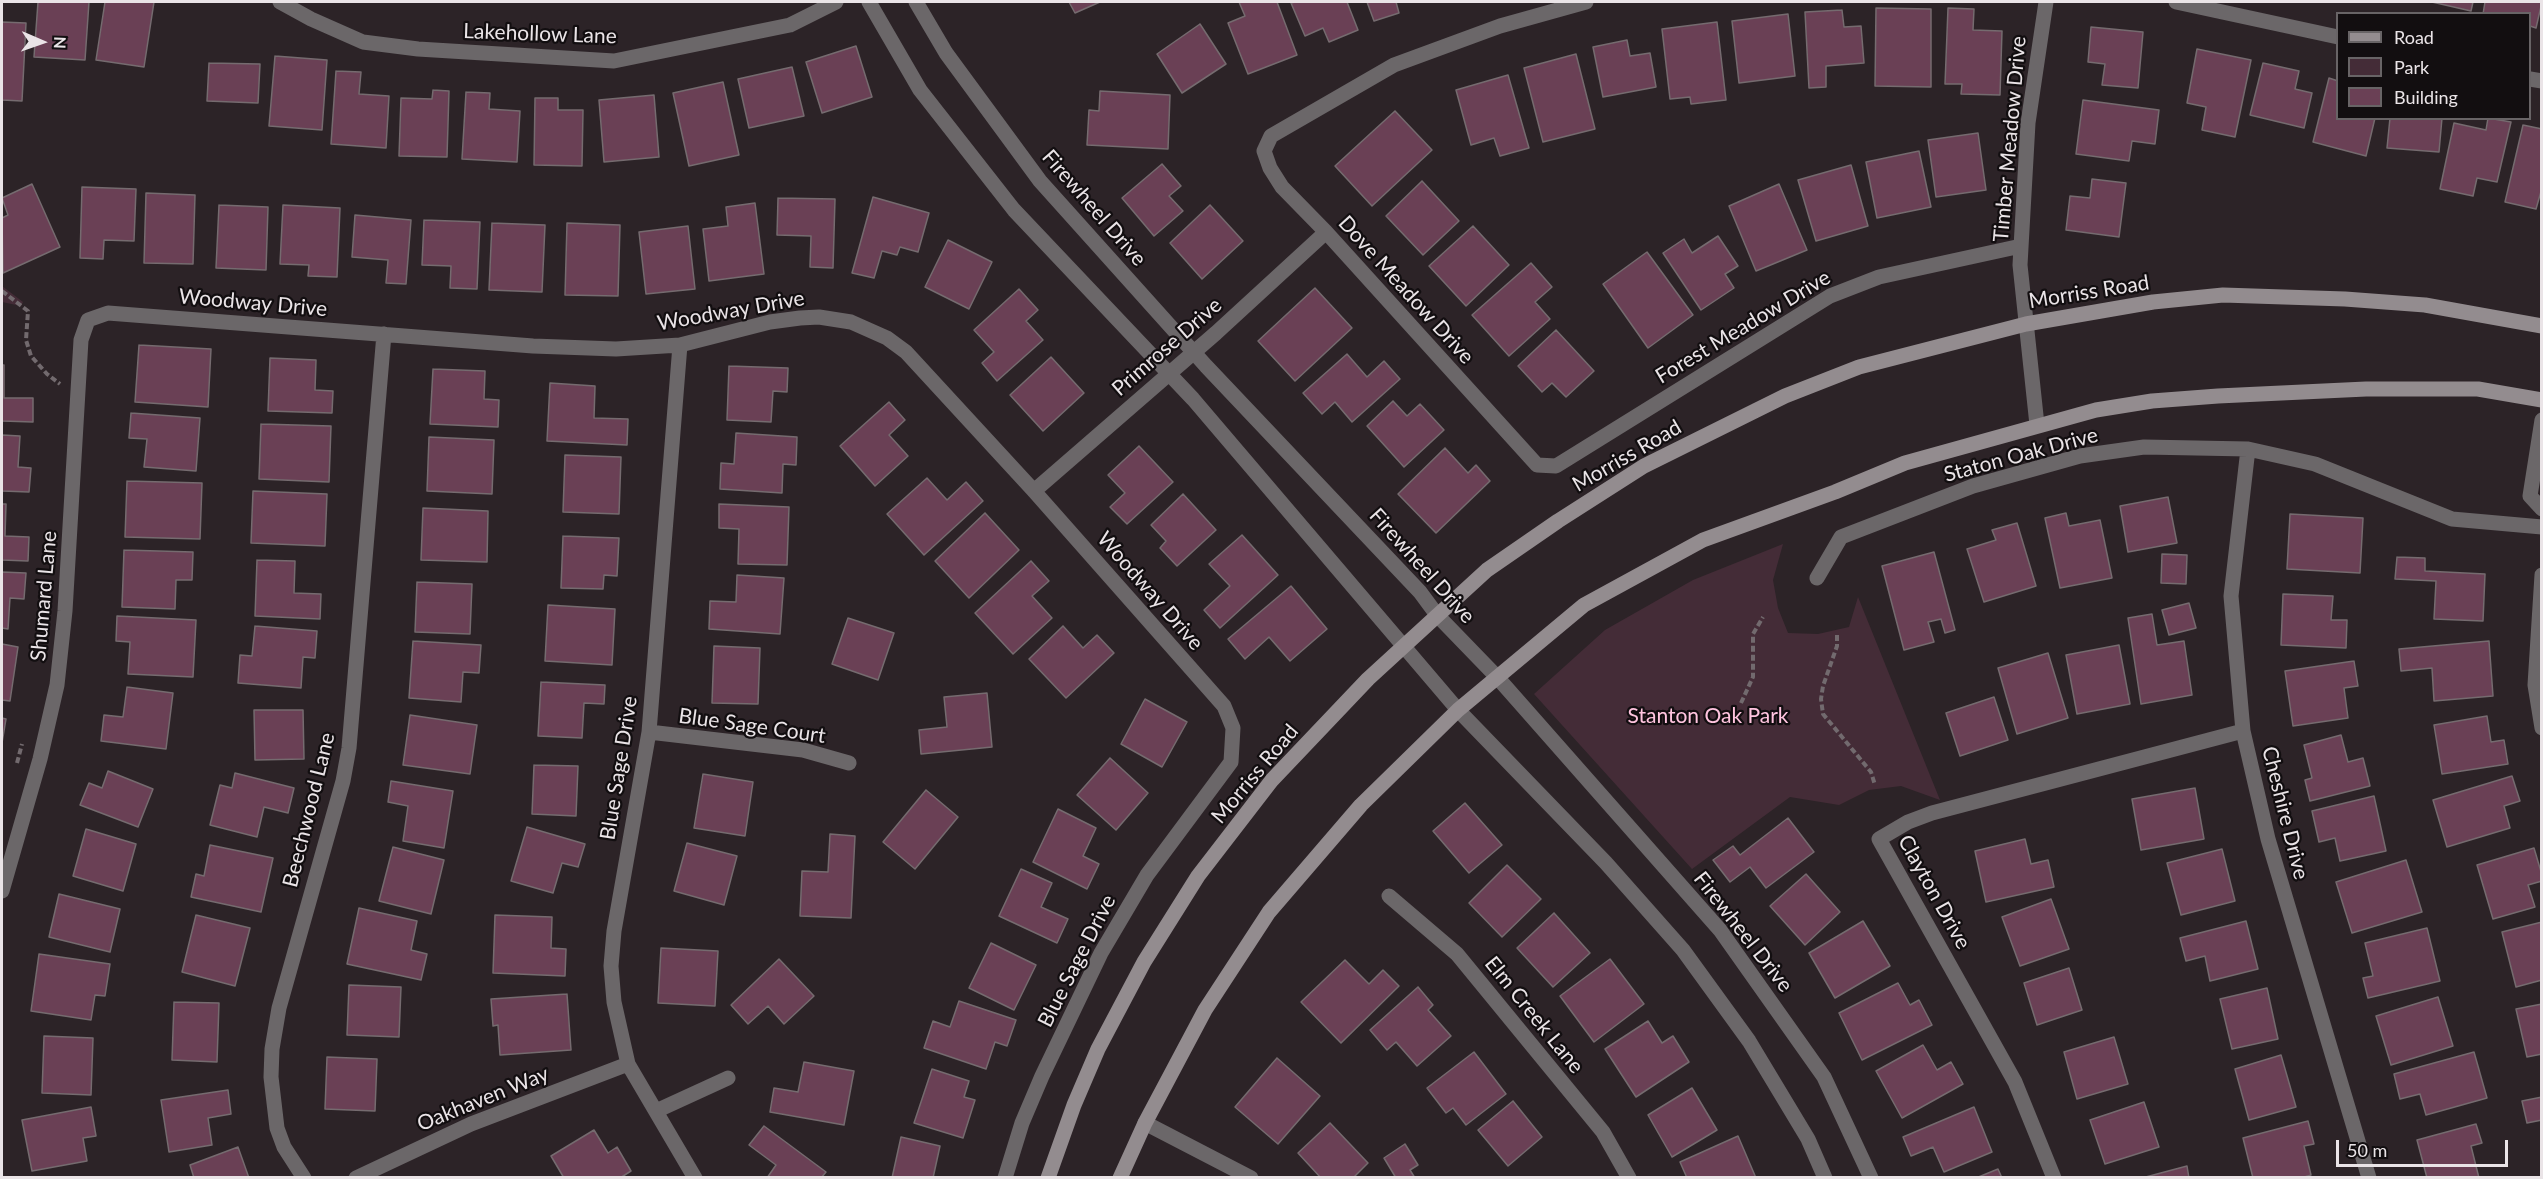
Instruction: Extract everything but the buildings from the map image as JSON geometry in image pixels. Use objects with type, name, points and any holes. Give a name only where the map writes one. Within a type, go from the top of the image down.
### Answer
[{"type":"main road","name":"Morriss Road","points":[[1048,1178],[1074,1105],[1098,1049],[1144,962],[1198,876],[1272,780],[1368,679],[1487,570],[1644,466],[1785,396],[1859,367],[2026,324],[2153,302],[2223,295],[2345,299],[2425,305],[2541,326]]},
{"type":"main road","points":[[1120,1178],[1144,1123],[1205,1010],[1269,912],[1361,805],[1458,710],[1584,606],[1703,540],[1835,492],[1905,463],[2096,410],[2152,401],[2366,389],[2478,389],[2541,400]]},
{"type":"street","name":"Lakehollow Lane","points":[[280,2],[311,19],[363,42],[418,49],[614,61],[790,25],[836,2]]},
{"type":"street","points":[[869,2],[920,90],[1014,210],[1170,374],[1458,710],[1606,863],[1683,950],[1749,1041],[1808,1140],[1825,1178]]},
{"type":"street","name":"Firewheel Drive","points":[[915,2],[946,53],[1040,181],[1194,352],[1420,592],[1437,615],[1497,677],[1720,930],[1824,1077],[1870,1178]]},
{"type":"street","name":"Dove Meadow Drive","points":[[1537,465],[1326,232],[1282,187],[1270,168],[1264,151],[1271,136],[1394,65],[1500,26],[1586,2]]},
{"type":"street","name":"Timber Meadow Drive","points":[[2037,425],[2020,265],[2028,123],[2046,2]]},
{"type":"street","points":[[2176,2],[2336,37]]},
{"type":"street","name":"Primrose Drive","points":[[1034,491],[1170,374],[1326,232]]},
{"type":"street","name":"Forest Meadow Drive","points":[[1537,465],[1556,466],[1830,296],[1879,277],[2021,246]]},
{"type":"street","name":"Woodway Drive","points":[[108,313],[545,347],[616,349],[680,345],[770,322],[800,318],[819,317],[864,326],[897,344],[906,352],[1034,491],[1224,706],[1233,728],[1233,746],[1230,762],[1216,780]]},
{"type":"street","name":"Shumard Lane","points":[[2,891],[40,759],[57,686],[65,611],[81,340],[88,320],[108,313]]},
{"type":"street","name":"Beechwood Lane","points":[[304,1178],[284,1147],[277,1128],[271,1077],[272,1049],[279,1008],[342,781],[349,748],[384,334]]},
{"type":"street","name":"Blue Sage Drive","points":[[680,345],[649,732],[614,931],[611,966],[614,1002],[628,1064],[695,1178]]},
{"type":"street","points":[[2541,420],[2530,496],[2541,509]]},
{"type":"street","name":"Staton Oak Drive","points":[[1817,578],[1841,537],[1974,486],[2080,456],[2144,447],[2248,449],[2315,464],[2452,519],[2541,527]]},
{"type":"street","name":"Cheshire Drive","points":[[2248,449],[2231,596],[2243,731],[2268,839],[2369,1178]]},
{"type":"street","points":[[2541,575],[2535,685],[2541,728]]},
{"type":"street","name":"Clayton Drive","points":[[2054,1178],[2015,1082],[1879,839],[1908,822],[1932,813],[2243,731]]},
{"type":"street","name":"Blue Sage Court","points":[[649,732],[803,750],[849,763]]},
{"type":"street","name":"Blue Sage Drive","points":[[1005,1178],[1022,1123],[1042,1076],[1101,953],[1147,875],[1216,780]]},
{"type":"street","name":"Elm Creek Lane","points":[[1389,896],[1457,954],[1602,1132],[1629,1178]]},
{"type":"street","name":"Oakhaven Way","points":[[356,1178],[471,1124],[628,1064]]},
{"type":"street","points":[[656,1111],[728,1078]]},
{"type":"street","points":[[1144,1123],[1251,1178]]},
{"type":"path","points":[[2,291],[28,311],[26,340],[31,356],[47,374],[59,383],[63,390]]},
{"type":"path","points":[[1741,703],[1753,677],[1753,634],[1763,617]]},
{"type":"path","points":[[1837,635],[1836,646],[1823,686],[1821,699],[1823,714],[1870,772],[1875,785]]},
{"type":"path","points":[[16,765],[22,742]]},
{"type":"green space","points":[[2,286],[23,302],[21,306],[2,302]]},
{"type":"green space","name":"Stanton Oak Park","points":[[1783,544],[1773,580],[1778,608],[1788,633],[1818,634],[1849,627],[1858,597],[1940,800],[1901,786],[1869,790],[1839,805],[1790,797],[1692,869],[1534,694],[1605,630],[1693,580]]}]
